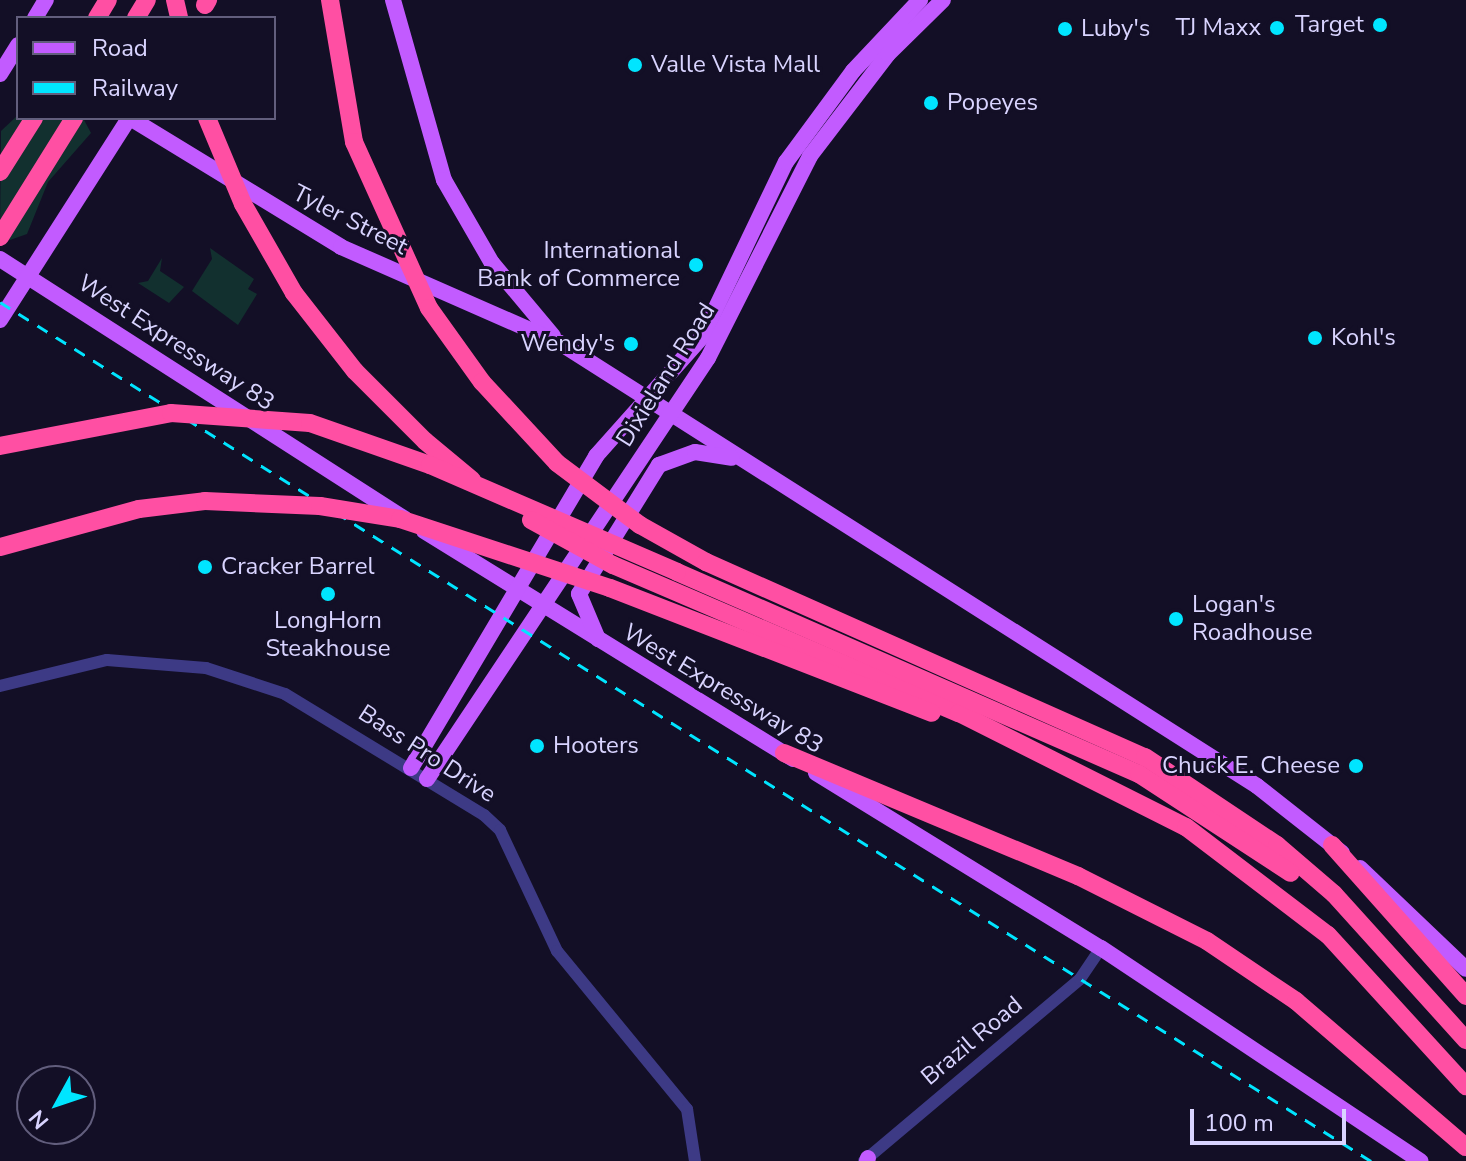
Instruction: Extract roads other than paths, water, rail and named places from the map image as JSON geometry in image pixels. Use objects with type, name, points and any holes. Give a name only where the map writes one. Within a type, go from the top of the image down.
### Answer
[{"type":"highway","points":[[330,0],[339,82],[358,156],[429,308],[482,382],[557,463],[640,525],[706,562],[1145,757],[1277,845],[1397,961],[1466,1040]]},
{"type":"highway","points":[[0,172],[33,120]]},
{"type":"highway","points":[[0,237],[73,120]]},
{"type":"highway","points":[[208,120],[277,265],[377,396],[504,503],[613,565],[886,680],[1129,795],[1225,853],[1303,913],[1395,1002],[1466,1086]]},
{"type":"highway","points":[[0,446],[171,413],[310,423],[471,482],[1139,774],[1268,855],[1397,961]]},
{"type":"highway","points":[[0,547],[139,509],[205,501],[320,506],[400,519],[610,588],[1129,795]]},
{"type":"highway","points":[[784,753],[1078,876],[1207,941],[1296,1001],[1466,1147]]},
{"type":"highway","points":[[1332,845],[1466,996]]},
{"type":"main road","points":[[393,0],[417,104],[462,216],[560,343],[669,416],[1257,786],[1332,845],[1466,969]]},
{"type":"main road","name":"Dixieland Road","points":[[411,768],[596,456],[702,337],[786,162],[853,71],[920,0]]},
{"type":"main road","name":"Dixieland Road","points":[[427,779],[723,333],[810,156],[888,54],[943,0]]},
{"type":"main road","points":[[0,74],[16,50]]},
{"type":"main road","points":[[0,320],[31,278],[128,120]]},
{"type":"main road","name":"Tyler Street","points":[[132,120],[327,240],[560,343]]},
{"type":"main road","name":"West Expressway 83","points":[[0,259],[543,608],[1101,948],[1420,1161]]},
{"type":"main road","points":[[600,642],[579,594],[659,465],[695,452],[741,459]]},
{"type":"street","name":"Bass Pro Drive","points":[[0,686],[107,660],[206,668],[285,694],[411,768],[500,830],[557,951],[687,1109],[695,1161]]},
{"type":"street","name":"Brazil Road","points":[[866,1160],[1080,979],[1101,948]]},
{"type":"railway","points":[[0,302],[1371,1161]]},
{"type":"place","name":"Target","points":[[1380,25]]},
{"type":"place","name":"TJ Maxx","points":[[1277,28]]},
{"type":"place","name":"Luby's","points":[[1065,29]]},
{"type":"place","name":"Valle Vista Mall","points":[[635,65]]},
{"type":"place","name":"Popeyes","points":[[931,103]]},
{"type":"place","name":"International Bank of Commerce","points":[[696,265]]},
{"type":"place","name":"Kohl's","points":[[1315,338]]},
{"type":"place","name":"Wendy's","points":[[631,344]]},
{"type":"place","name":"Cracker Barrel","points":[[205,567]]},
{"type":"place","name":"LongHorn Steakhouse","points":[[328,594]]},
{"type":"place","name":"Logan's Roadhouse","points":[[1176,619]]},
{"type":"place","name":"Hooters","points":[[537,746]]},
{"type":"place","name":"Chuck E. Cheese","points":[[1356,766]]}]
